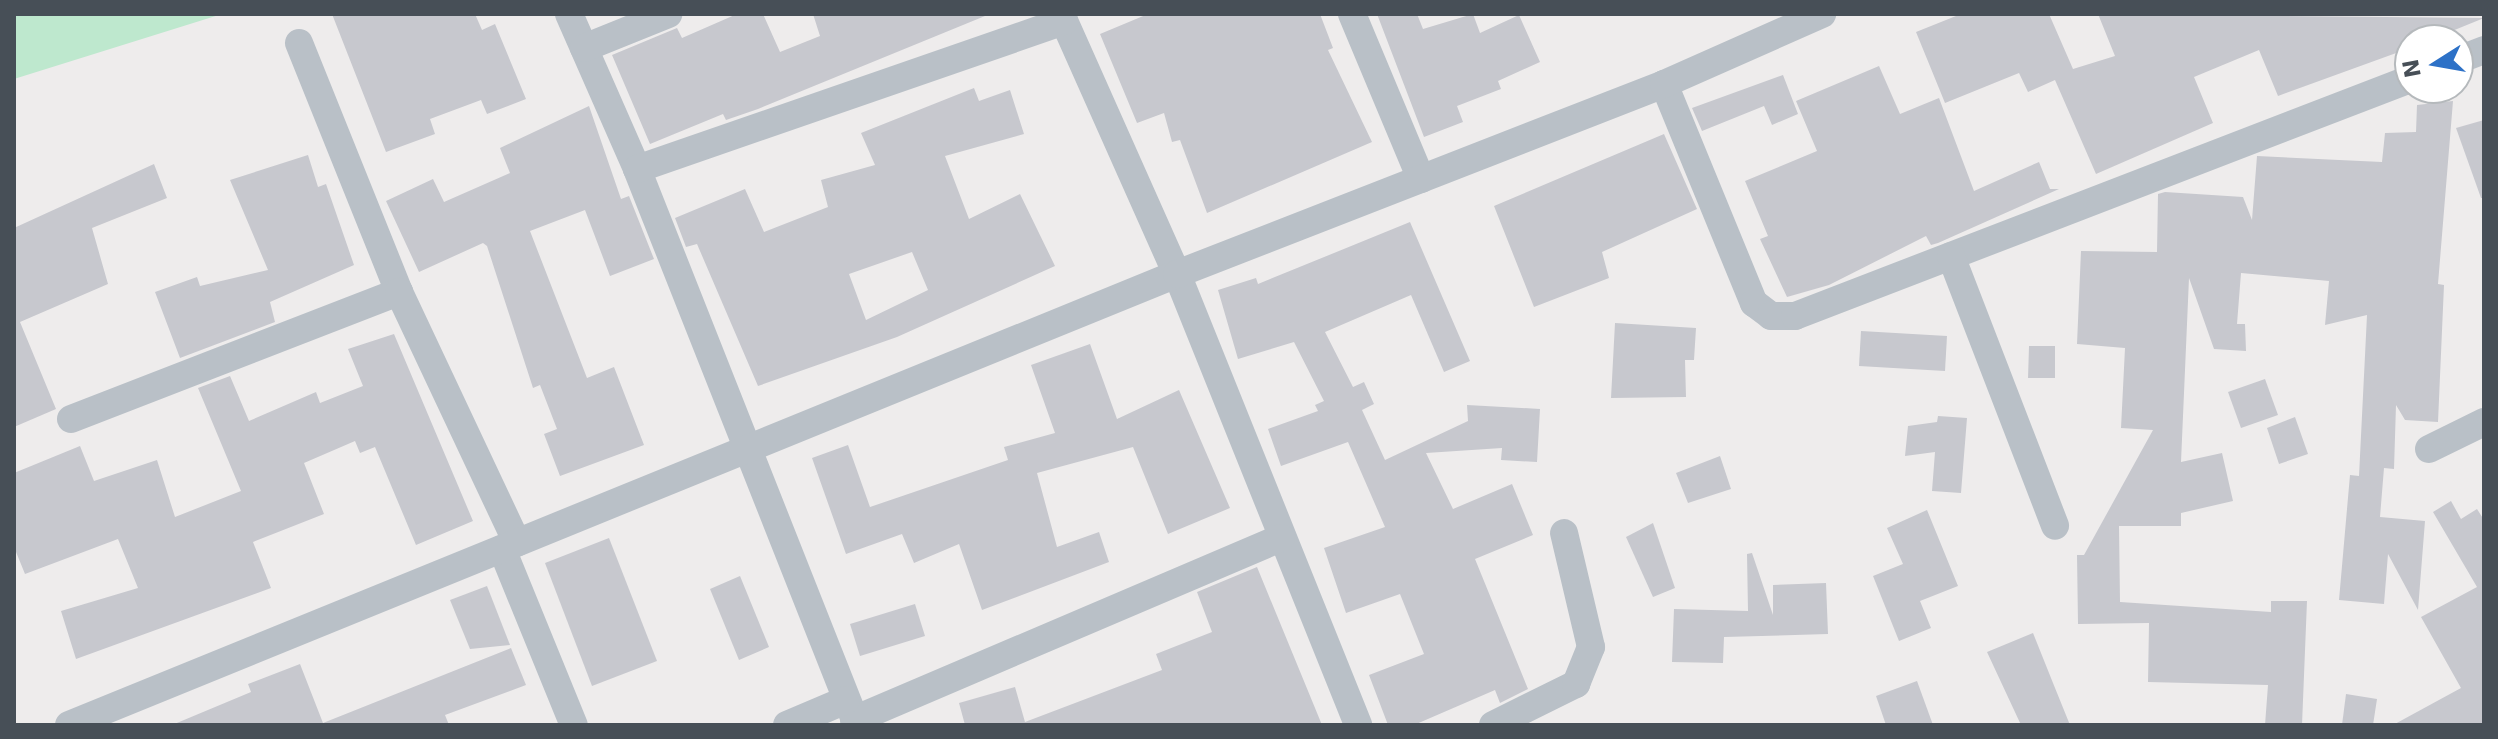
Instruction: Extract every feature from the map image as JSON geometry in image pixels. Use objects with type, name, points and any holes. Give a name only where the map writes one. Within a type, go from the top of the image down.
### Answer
[{"type":"street","points":[[569,14],[637,169],[745,450],[852,715]]},
{"type":"street","points":[[584,48],[668,14]]},
{"type":"street","points":[[1352,14],[1421,179]]},
{"type":"street","points":[[69,725],[1177,274],[1664,84],[1812,16]]},
{"type":"street","points":[[637,169],[1063,18],[1177,274],[1358,725]]},
{"type":"street","points":[[299,43],[399,292],[509,546],[574,725]]},
{"type":"street","points":[[1664,84],[1740,278],[1754,303],[1771,316],[1795,316],[2394,85]]},
{"type":"street","points":[[1951,256],[2055,526]]},
{"type":"street","points":[[71,419],[399,292]]},
{"type":"street","points":[[2429,449],[2484,422]]},
{"type":"street","points":[[1493,725],[1576,684],[1591,647],[1564,533]]},
{"type":"street","points":[[787,725],[852,715],[1281,538]]},
{"type":"green space","points":[[14,14],[222,14],[14,79]]},
{"type":"building","points":[[332,14],[475,14],[482,30],[495,24],[526,99],[487,114],[481,100],[430,119],[435,134],[386,152]]},
{"type":"building","points":[[737,14],[763,14],[780,52],[820,36],[813,14],[985,16],[758,109],[726,120],[723,114],[650,144],[612,55],[677,28],[682,38]]},
{"type":"building","points":[[1148,14],[1320,14],[1333,48],[1328,50],[1372,142],[1207,213],[1180,140],[1172,142],[1164,113],[1137,123],[1100,34]]},
{"type":"building","points":[[1377,14],[1417,14],[1423,29],[1473,14],[1480,33],[1519,15],[1540,62],[1498,81],[1501,89],[1457,106],[1463,122],[1424,137]]},
{"type":"building","points":[[1961,14],[2049,14],[2073,69],[2115,56],[2098,14],[2484,18],[2469,24],[2394,24],[2394,54],[2278,96],[2259,50],[2194,77],[2213,123],[2096,174],[2055,80],[2028,92],[2019,73],[1945,103],[1916,32]]},
{"type":"building","points":[[1879,66],[1900,114],[1939,98],[1974,191],[2039,162],[2050,189],[2059,189],[1938,243],[1931,245],[1926,236],[1829,285],[1787,297],[1760,239],[1768,236],[1745,181],[1817,151],[1796,101]]},
{"type":"building","points":[[1783,75],[1798,114],[1772,125],[1764,106],[1702,131],[1692,108]]},
{"type":"building","points":[[974,88],[979,101],[1010,90],[1024,134],[945,156],[969,219],[1020,194],[1055,266],[897,337],[758,386],[697,244],[686,247],[675,218],[745,189],[764,232],[828,207],[821,180],[875,165],[861,133]],"holes":[[[912,252],[928,290],[866,320],[849,274]]]},
{"type":"building","points":[[2453,104],[2438,284],[2444,285],[2438,422],[2405,420],[2396,405],[2394,469],[2384,468],[2380,517],[2425,521],[2418,610],[2388,554],[2384,604],[2339,600],[2350,475],[2359,476],[2367,315],[2325,325],[2329,281],[2241,273],[2237,324],[2245,324],[2246,351],[2214,349],[2189,278],[2181,462],[2222,453],[2233,501],[2181,513],[2181,526],[2119,526],[2120,602],[2271,612],[2271,601],[2307,601],[2302,725],[2265,725],[2268,685],[2148,682],[2149,623],[2078,624],[2077,555],[2084,555],[2153,430],[2121,428],[2125,348],[2077,344],[2081,251],[2157,252],[2158,194],[2165,192],[2243,197],[2252,220],[2257,156],[2382,162],[2385,133],[2416,132],[2417,105]]},
{"type":"building","points":[[589,106],[621,199],[629,196],[654,259],[610,276],[585,210],[530,231],[587,378],[614,367],[644,445],[560,476],[544,434],[557,429],[540,385],[533,388],[487,246],[483,243],[419,272],[386,201],[433,179],[444,202],[510,173],[500,148]]},
{"type":"building","points":[[2484,120],[2484,198],[2481,198],[2456,128]]},
{"type":"building","points":[[1664,134],[1697,209],[1602,252],[1609,278],[1534,307],[1494,206]]},
{"type":"building","points":[[308,155],[318,187],[326,184],[354,265],[270,302],[275,322],[180,358],[155,292],[197,277],[200,286],[268,270],[230,180]]},
{"type":"building","points":[[154,164],[167,198],[92,228],[108,284],[20,322],[56,409],[14,427],[14,228]]},
{"type":"building","points":[[1410,222],[1470,361],[1444,372],[1411,295],[1325,332],[1353,387],[1364,382],[1374,404],[1362,410],[1385,460],[1468,421],[1467,405],[1540,409],[1537,462],[1501,460],[1502,448],[1426,453],[1453,509],[1512,484],[1533,535],[1475,559],[1528,689],[1500,703],[1495,690],[1414,725],[1388,725],[1369,675],[1424,654],[1400,594],[1346,613],[1324,548],[1385,527],[1348,442],[1281,466],[1268,429],[1318,411],[1315,405],[1324,401],[1294,342],[1238,359],[1218,290],[1256,278],[1258,284]]},
{"type":"building","points":[[1615,323],[1696,328],[1694,360],[1685,360],[1686,397],[1611,398]]},
{"type":"building","points":[[1861,331],[1947,336],[1945,371],[1859,366]]},
{"type":"building","points":[[394,334],[473,521],[416,545],[375,447],[360,453],[355,441],[304,463],[324,514],[253,542],[271,588],[76,659],[61,611],[138,588],[118,539],[25,574],[14,547],[14,473],[80,446],[94,481],[157,460],[175,517],[241,491],[198,388],[230,376],[249,421],[316,392],[320,403],[363,386],[348,349]]},
{"type":"building","points":[[1090,344],[1117,419],[1179,390],[1230,508],[1168,534],[1133,447],[1037,473],[1057,547],[1099,532],[1109,562],[982,610],[959,544],[914,563],[902,534],[846,554],[812,458],[848,445],[870,507],[1008,460],[1004,447],[1055,433],[1031,365]]},
{"type":"building","points":[[2029,346],[2055,346],[2055,378],[2028,378]]},
{"type":"building","points":[[2265,379],[2278,415],[2241,428],[2228,392]]},
{"type":"building","points":[[1938,416],[1967,418],[1961,493],[1932,491],[1935,452],[1905,456],[1908,426],[1937,422]]},
{"type":"building","points":[[2295,417],[2308,454],[2279,464],[2267,428]]},
{"type":"building","points":[[1720,456],[1731,489],[1688,503],[1676,473]]},
{"type":"building","points":[[2451,501],[2461,519],[2477,509],[2484,520],[2484,725],[2393,725],[2461,688],[2421,617],[2477,587],[2433,512]]},
{"type":"building","points":[[1927,510],[1958,586],[1920,601],[1931,628],[1899,641],[1873,576],[1903,564],[1887,528]]},
{"type":"building","points":[[1653,523],[1675,588],[1653,597],[1626,537]]},
{"type":"building","points":[[609,538],[657,661],[592,686],[545,563]]},
{"type":"building","points":[[1752,553],[1773,615],[1773,585],[1826,583],[1828,634],[1724,637],[1723,663],[1672,662],[1674,609],[1748,611],[1747,554]]},
{"type":"building","points":[[1257,567],[1322,725],[965,725],[959,703],[1015,687],[1025,722],[1162,670],[1156,654],[1212,632],[1197,592]]},
{"type":"building","points":[[740,576],[769,647],[739,660],[710,589]]},
{"type":"building","points":[[487,586],[510,645],[470,649],[450,600]]},
{"type":"building","points":[[915,604],[925,636],[860,656],[850,624]]},
{"type":"building","points":[[2033,633],[2070,725],[2021,725],[1987,652]]},
{"type":"building","points":[[511,648],[526,685],[445,715],[449,725],[172,725],[251,692],[248,684],[300,664],[323,723]]},
{"type":"building","points":[[1917,681],[1933,725],[1886,725],[1876,696]]},
{"type":"building","points":[[2346,694],[2377,699],[2373,725],[2342,725]]}]
